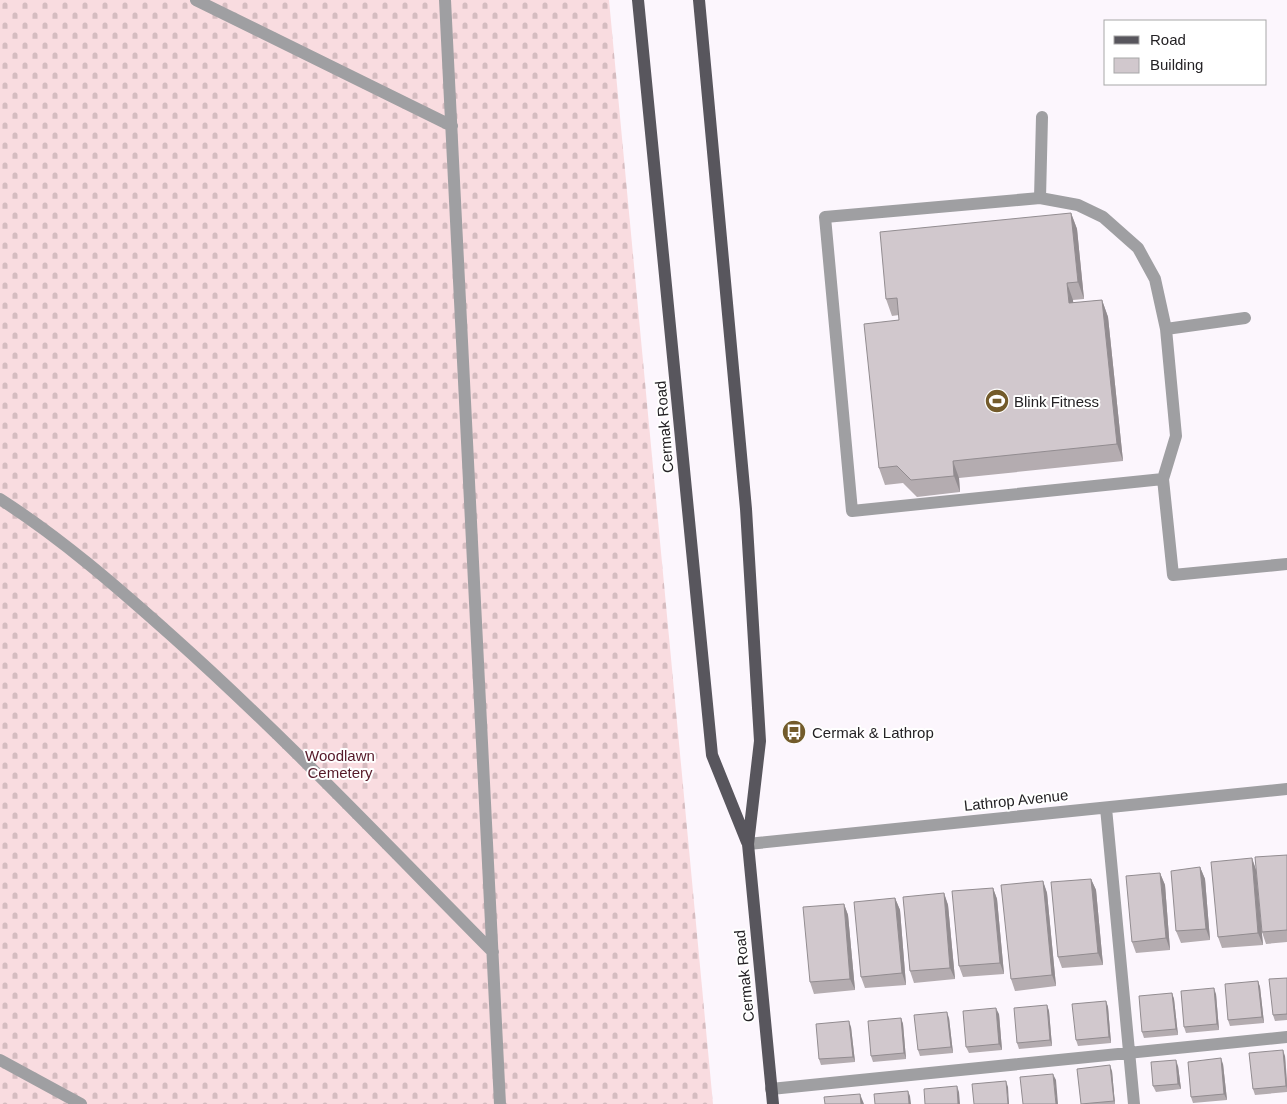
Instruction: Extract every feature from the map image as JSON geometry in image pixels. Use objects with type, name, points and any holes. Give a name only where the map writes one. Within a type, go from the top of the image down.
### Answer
[{"type":"main road","name":"Cermak Road","points":[[638,0],[712,755],[748,844]]},
{"type":"main road","name":"Cermak Road","points":[[699,0],[745,499],[760,741],[748,844],[773,1104]]},
{"type":"street","points":[[196,0],[452,126]]},
{"type":"street","points":[[445,0],[500,1104]]},
{"type":"street","points":[[1040,198],[1042,116]]},
{"type":"street","points":[[1163,480],[852,511],[824,217],[1040,198],[1078,205],[1103,217],[1138,248],[1156,279],[1166,329],[1176,436],[1163,480],[1173,575],[1287,564]]},
{"type":"street","points":[[1166,329],[1246,318]]},
{"type":"street","points":[[0,499],[37,522],[88,562],[242,698],[492,952]]},
{"type":"street","name":"Lathrop Avenue","points":[[748,844],[1287,789]]},
{"type":"street","points":[[1106,808],[1134,1104]]},
{"type":"street","points":[[772,1089],[1287,1037]]},
{"type":"street","points":[[0,1060],[81,1104]]},
{"type":"green space","name":"Woodlawn Cemetery","points":[[0,0],[609,0],[713,1104],[0,1104]]},
{"type":"building","name":"Blink Fitness","points":[[1071,213],[1078,282],[1067,283],[1069,303],[1102,300],[1117,444],[953,461],[954,476],[911,480],[897,466],[879,468],[864,324],[899,320],[897,298],[886,299],[880,232]]},
{"type":"building","points":[[1287,855],[1287,930],[1262,932],[1255,857]]},
{"type":"building","points":[[1252,858],[1258,933],[1218,937],[1211,862]]},
{"type":"building","points":[[1200,867],[1206,929],[1176,931],[1171,871]]},
{"type":"building","points":[[1160,873],[1166,938],[1132,942],[1126,876]]},
{"type":"building","points":[[1091,879],[1098,953],[1058,957],[1051,882]]},
{"type":"building","points":[[1043,881],[1052,975],[1011,979],[1001,885]]},
{"type":"building","points":[[993,888],[1000,963],[959,966],[952,891]]},
{"type":"building","points":[[944,893],[950,968],[910,971],[903,897]]},
{"type":"building","points":[[895,898],[902,973],[861,977],[854,902]]},
{"type":"building","points":[[844,904],[850,979],[810,982],[803,907]]},
{"type":"building","points":[[1287,978],[1287,1014],[1273,1015],[1269,979]]},
{"type":"building","points":[[1258,981],[1262,1017],[1228,1020],[1225,984]]},
{"type":"building","points":[[1214,988],[1217,1024],[1184,1027],[1181,991]]},
{"type":"building","points":[[1172,993],[1176,1029],[1142,1032],[1139,996]]},
{"type":"building","points":[[1106,1001],[1109,1037],[1076,1040],[1072,1004]]},
{"type":"building","points":[[1047,1005],[1050,1040],[1017,1043],[1014,1008]]},
{"type":"building","points":[[996,1008],[999,1044],[966,1047],[963,1011]]},
{"type":"building","points":[[947,1012],[951,1047],[918,1050],[914,1015]]},
{"type":"building","points":[[901,1018],[904,1053],[871,1056],[868,1021]]},
{"type":"building","points":[[849,1021],[853,1057],[819,1059],[816,1024]]},
{"type":"building","points":[[1283,1050],[1286,1086],[1253,1089],[1249,1053]]},
{"type":"building","points":[[1221,1058],[1224,1094],[1191,1097],[1188,1062]]},
{"type":"building","points":[[1176,1060],[1178,1084],[1153,1086],[1151,1062]]},
{"type":"building","points":[[1110,1065],[1114,1101],[1081,1104],[1077,1069]]},
{"type":"building","points":[[1053,1074],[1056,1104],[1023,1104],[1020,1077]]},
{"type":"building","points":[[1006,1081],[1008,1104],[974,1104],[972,1084]]},
{"type":"building","points":[[957,1086],[958,1104],[925,1104],[924,1089]]},
{"type":"building","points":[[908,1091],[909,1104],[875,1104],[874,1094]]},
{"type":"building","points":[[860,1094],[861,1104],[825,1104],[824,1097]]},
{"type":"place","name":"Blink Fitness","points":[[997,401]]},
{"type":"place","name":"Cermak & Lathrop","points":[[794,732]]}]
